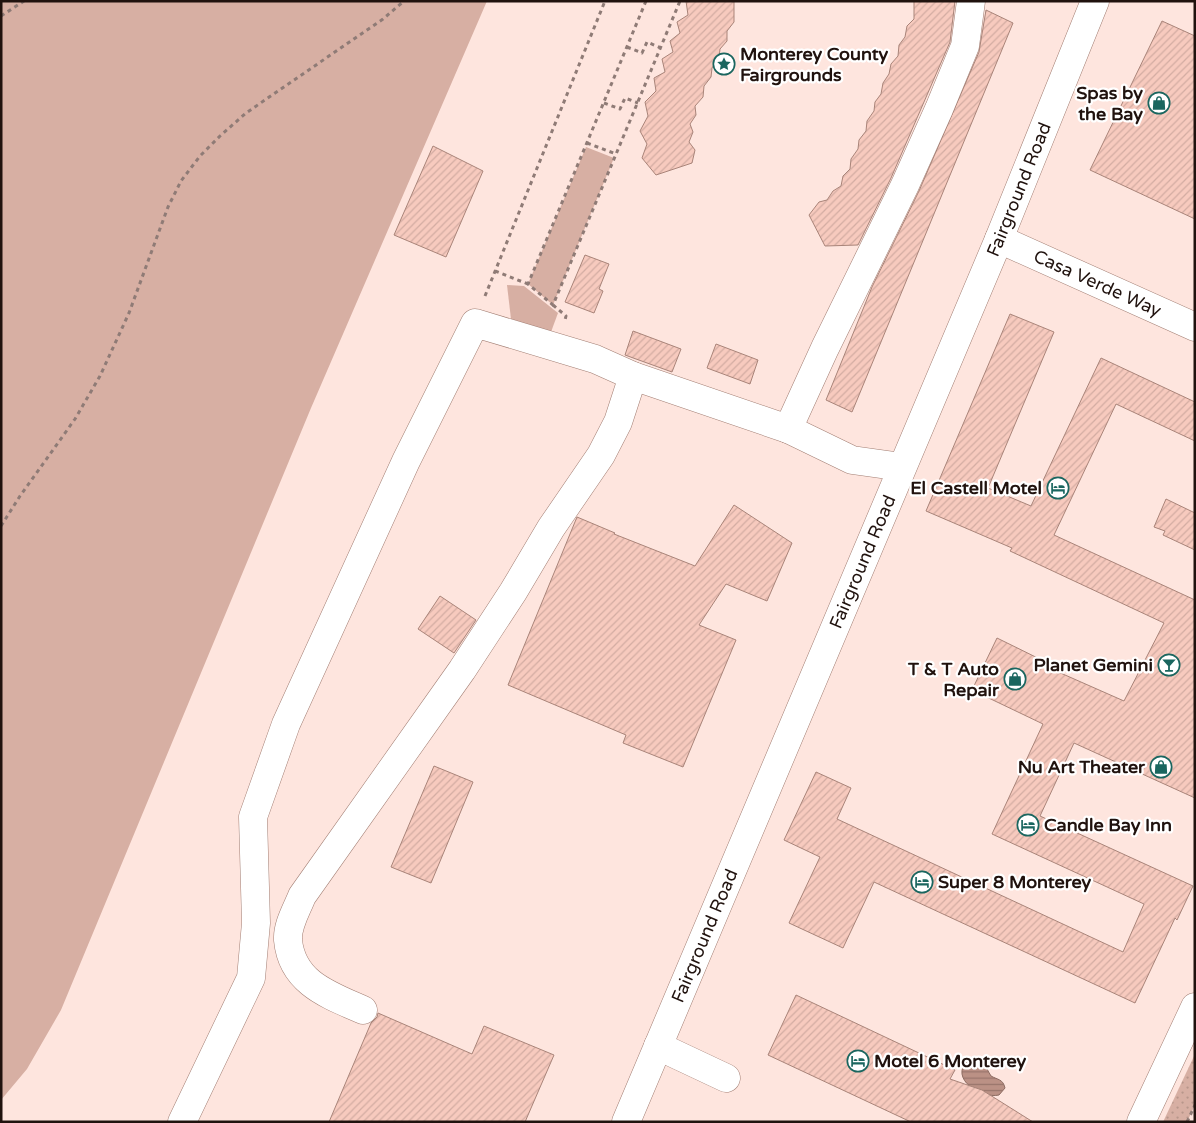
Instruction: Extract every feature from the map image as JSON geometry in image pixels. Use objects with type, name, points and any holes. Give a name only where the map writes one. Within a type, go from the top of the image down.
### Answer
[{"type":"street","points":[[788,429],[825,348],[905,185],[939,109],[964,46],[972,1]]},
{"type":"street","name":"Fairground Road","points":[[626,1122],[999,239],[1095,1]]},
{"type":"street","name":"Casa Verde Way","points":[[999,239],[1195,327]]},
{"type":"street","points":[[182,1122],[251,978],[256,923],[253,817],[286,724],[406,461],[475,323],[595,359],[633,376],[788,429],[852,460],[902,468]]},
{"type":"street","points":[[363,1010],[321,992],[306,979],[294,961],[288,939],[292,921],[302,896],[462,670],[513,592],[551,528],[601,455],[618,422],[633,376]]},
{"type":"street","points":[[1141,1122],[1195,1007]]},
{"type":"street","points":[[658,1046],[726,1078]]},
{"type":"path","points":[[1,16],[24,1]]},
{"type":"path","points":[[1,526],[75,419],[100,376],[129,313],[168,207],[181,181],[200,156],[246,113],[383,19],[404,1]]},
{"type":"path","points":[[475,323],[494,270],[605,1]]},
{"type":"path","points":[[528,284],[646,1]]},
{"type":"path","points":[[494,270],[528,284],[553,305],[680,1]]},
{"type":"path","points":[[627,47],[642,54],[647,42],[661,48]]},
{"type":"path","points":[[604,103],[620,109],[625,98],[638,103]]},
{"type":"path","points":[[587,143],[616,154]]},
{"type":"path","points":[[1187,1122],[1195,1105]]},
{"type":"shaded area","points":[[1,1],[487,1],[311,408],[61,1010],[27,1069],[1,1100]]},
{"type":"shaded area","points":[[586,147],[614,158],[553,305],[528,284]]},
{"type":"shaded area","points":[[507,285],[524,286],[558,313],[551,332],[511,319]]},
{"type":"shaded area","points":[[1195,1054],[1195,1105],[1187,1122],[1163,1122]]},
{"type":"shaded area","points":[[973,1059],[982,1063],[991,1076],[1003,1083],[1005,1088],[999,1095],[984,1094],[976,1091],[965,1080],[962,1074],[963,1067],[968,1060]]},
{"type":"building","points":[[686,1],[734,1],[734,22],[727,31],[727,41],[720,49],[719,58],[712,68],[711,77],[704,86],[703,97],[695,106],[696,115],[690,124],[693,132],[689,142],[695,150],[692,163],[656,175],[642,158],[647,144],[640,131],[648,116],[645,102],[656,91],[654,78],[665,72],[662,59],[673,52],[670,41],[680,33],[677,22],[688,15]]},
{"type":"building","points":[[914,1],[955,1],[950,42],[891,178],[858,245],[825,246],[809,215],[819,202],[827,200],[833,191],[841,186],[843,176],[850,169],[851,159],[858,149],[859,140],[866,131],[867,121],[874,111],[875,102],[881,94],[883,83],[889,74],[891,64],[898,56],[899,45],[905,37],[907,26],[914,19]]},
{"type":"building","points":[[986,10],[1013,23],[852,412],[826,400],[872,287],[919,191],[979,52]]},
{"type":"building","name":"Spas by the Bay","points":[[1162,21],[1195,36],[1195,219],[1090,170]]},
{"type":"building","points":[[433,146],[483,171],[446,257],[394,235]]},
{"type":"building","points":[[585,255],[609,264],[599,289],[603,291],[594,313],[565,302]]},
{"type":"building","points":[[1010,314],[1054,332],[988,488],[1031,506],[1101,358],[1195,402],[1195,441],[1116,404],[1054,535],[1195,600],[1195,798],[1074,743],[1040,816],[1193,886],[1177,920],[1175,918],[1135,1003],[874,882],[843,948],[789,923],[820,857],[784,840],[816,772],[851,788],[837,819],[1123,952],[1144,904],[992,834],[1043,724],[972,690],[997,638],[1058,668],[1056,671],[1124,701],[1164,623],[1010,551],[1012,548],[926,511]]},
{"type":"building","points":[[633,331],[681,349],[672,372],[625,355]]},
{"type":"building","points":[[716,344],[758,360],[750,384],[707,368]]},
{"type":"building","points":[[1166,499],[1195,513],[1195,550],[1163,535],[1165,531],[1154,527]]},
{"type":"building","points":[[734,505],[792,543],[767,601],[726,584],[699,625],[736,640],[683,767],[623,743],[626,735],[508,685],[577,517],[614,534],[695,566]]},
{"type":"building","points":[[440,596],[476,620],[454,653],[418,629]]},
{"type":"building","points":[[434,766],[473,782],[431,883],[391,867]]},
{"type":"building","name":"Motel 6 Monterey","points":[[796,995],[955,1070],[950,1079],[982,1090],[1033,1122],[911,1122],[768,1055]]},
{"type":"building","points":[[378,1013],[472,1054],[484,1026],[554,1055],[525,1122],[329,1122],[371,1023]]},
{"type":"place","name":"Monterey County Fairgrounds","points":[[724,64]]},
{"type":"place","name":"Spas by the Bay","points":[[1159,103]]},
{"type":"place","name":"El Castell Motel","points":[[1058,488]]},
{"type":"place","name":"Planet Gemini","points":[[1169,665]]},
{"type":"place","name":"T & T Auto Repair","points":[[1015,679]]},
{"type":"place","name":"Nu Art Theater","points":[[1161,767]]},
{"type":"place","name":"Candle Bay Inn","points":[[1028,825]]},
{"type":"place","name":"Super 8 Monterey","points":[[922,882]]},
{"type":"place","name":"Motel 6 Monterey","points":[[858,1061]]}]
